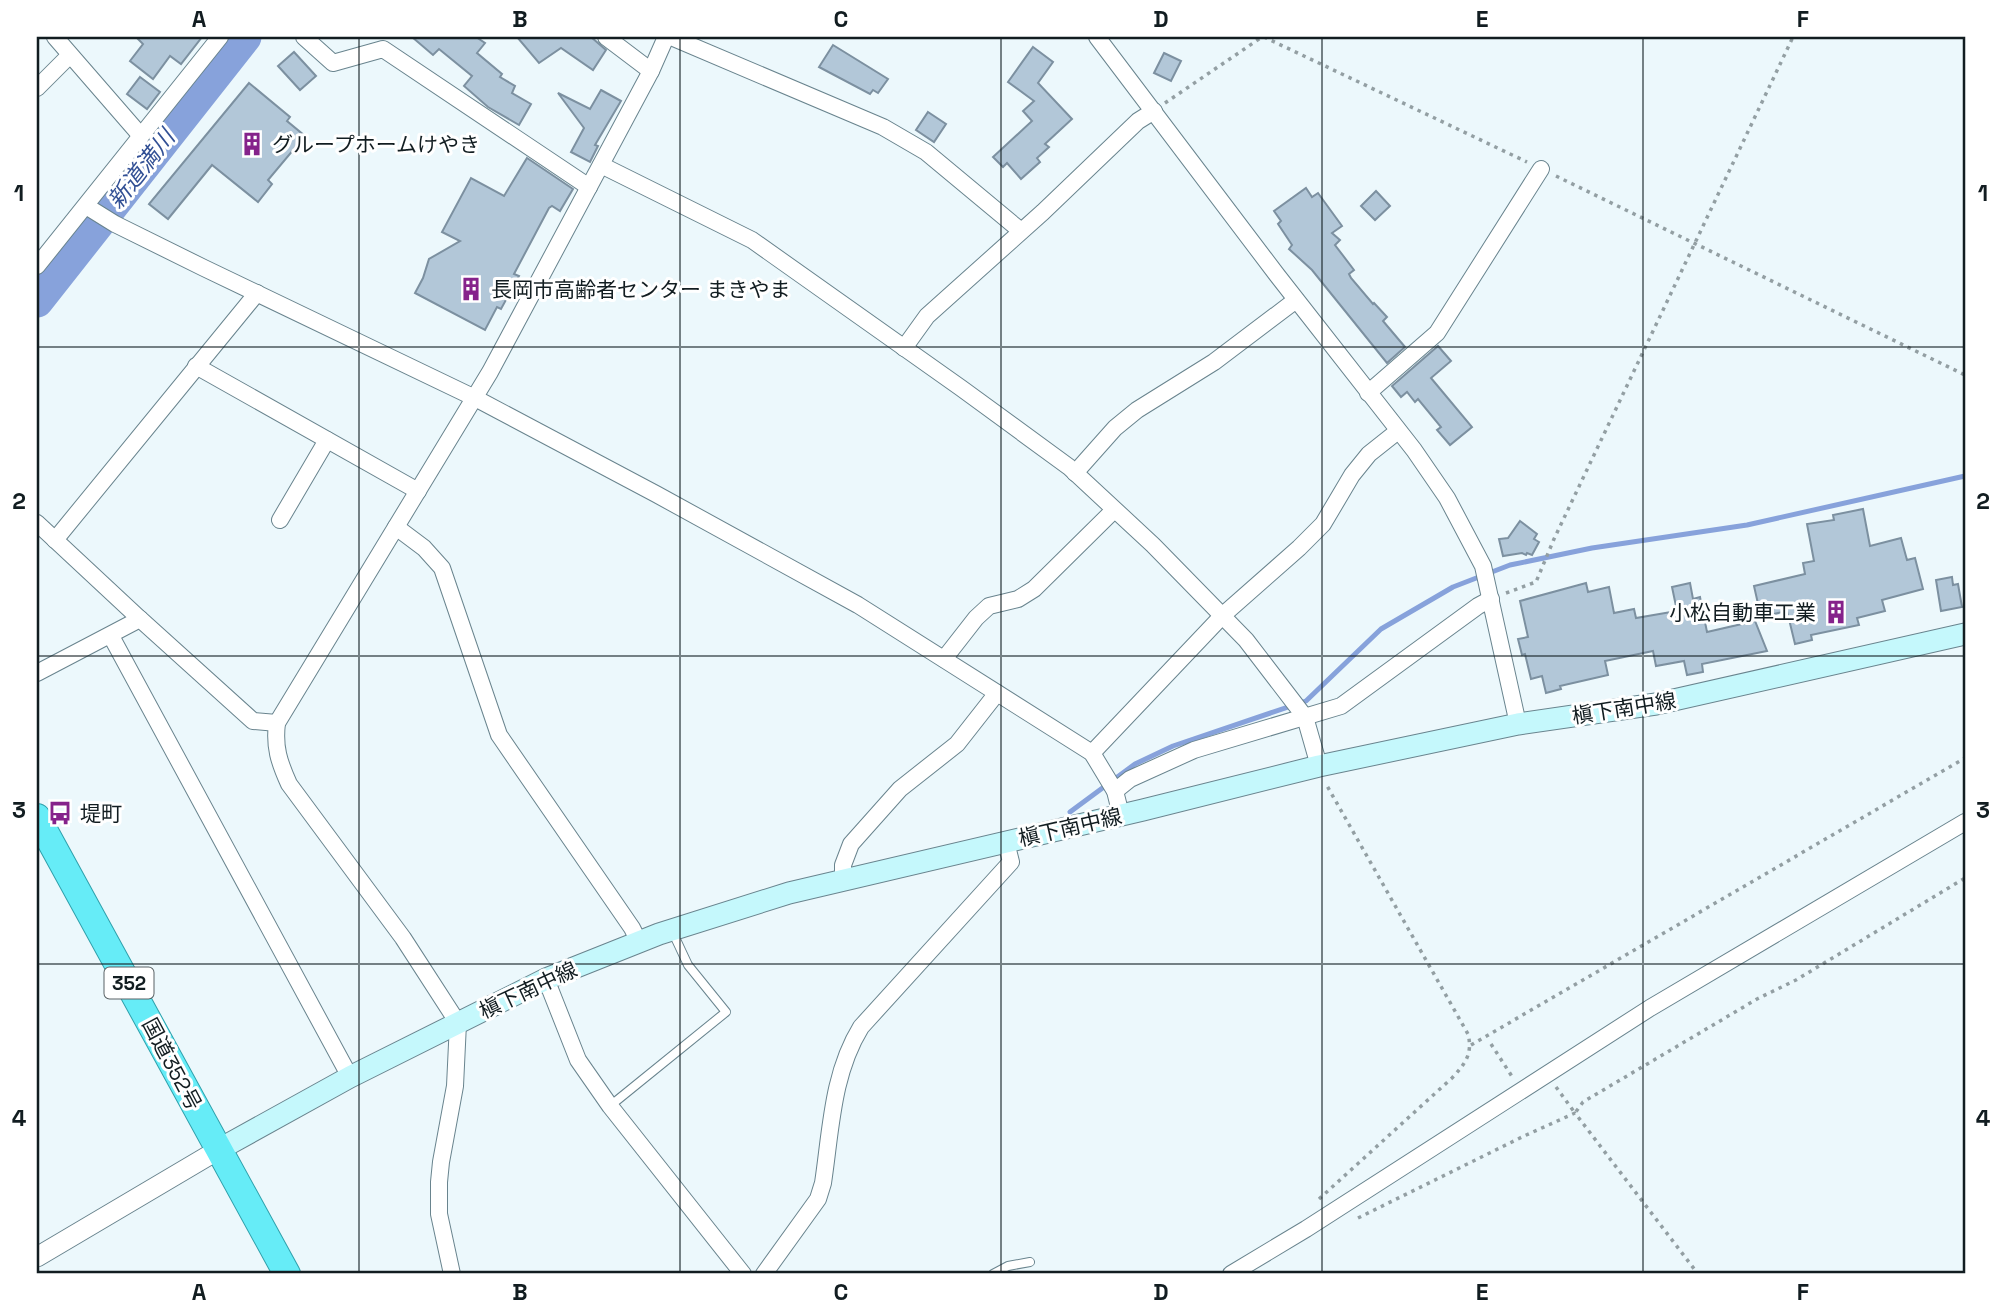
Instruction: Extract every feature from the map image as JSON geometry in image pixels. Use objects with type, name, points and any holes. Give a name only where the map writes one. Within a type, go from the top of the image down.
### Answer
[{"type":"highway","name":"国道352号","points":[[37,817],[287,1274]]},
{"type":"main road","name":"槇下南中線","points":[[218,1150],[350,1077],[546,979],[671,930],[789,893],[1121,816],[1319,766],[1518,723],[1656,704],[1965,634]]},
{"type":"street","points":[[55,37],[141,136]]},
{"type":"street","points":[[37,266],[88,208],[220,37]]},
{"type":"street","points":[[304,37],[333,63],[383,49],[589,187]]},
{"type":"street","points":[[606,37],[651,71]]},
{"type":"street","points":[[452,1274],[439,1203],[441,1162],[455,1086],[458,1023],[403,938],[289,784],[276,755],[276,723],[475,398],[668,37],[883,127],[926,152],[1021,232]]},
{"type":"street","points":[[1097,37],[1414,450],[1461,521],[1483,566],[1518,723]]},
{"type":"street","points":[[37,88],[69,55]]},
{"type":"street","points":[[904,348],[928,316],[1138,121],[1154,111]]},
{"type":"street","points":[[601,165],[752,240],[961,388],[1075,473],[1223,615],[1288,692],[1305,717],[1319,766]]},
{"type":"street","points":[[1368,393],[1437,333],[1541,169]]},
{"type":"street","points":[[88,208],[115,225],[475,398],[858,605],[1092,753],[1115,791],[1121,816]]},
{"type":"street","points":[[55,540],[257,293]]},
{"type":"street","points":[[1075,473],[1115,428],[1137,410],[1214,362],[1297,300]]},
{"type":"street","points":[[196,366],[418,491]]},
{"type":"street","points":[[1092,753],[1223,615],[1323,524],[1352,475],[1369,454],[1398,431]]},
{"type":"street","points":[[280,520],[327,440]]},
{"type":"street","points":[[944,659],[976,618],[989,606],[1018,599],[1034,589],[1114,510]]},
{"type":"street","points":[[37,523],[253,721],[276,723]]},
{"type":"street","points":[[396,527],[424,548],[442,568],[499,735],[639,942]]},
{"type":"street","points":[[1115,791],[1130,779],[1194,750],[1305,717],[1352,699],[1478,606],[1491,600]]},
{"type":"street","points":[[37,673],[140,619]]},
{"type":"street","points":[[111,636],[350,1077]]},
{"type":"street","points":[[843,880],[844,864],[851,845],[900,789],[957,744],[997,693]]},
{"type":"street","points":[[1230,1274],[1306,1229],[1650,1008],[1965,822]]},
{"type":"street","points":[[764,1274],[818,1199],[823,1183],[840,1070],[850,1046],[861,1027],[1011,862],[1006,842]]},
{"type":"street","points":[[546,979],[578,1060],[610,1106],[743,1274]]},
{"type":"street","points":[[37,1257],[218,1150]]},
{"type":"lane","points":[[610,1106],[726,1012],[688,965],[671,930]]},
{"type":"lane","points":[[993,1274],[1008,1266],[1030,1262]]},
{"type":"path","points":[[1154,111],[1263,37],[1965,375]]},
{"type":"path","points":[[1491,600],[1536,582],[1793,37]]},
{"type":"path","points":[[1471,1045],[1965,758]]},
{"type":"path","points":[[1306,1229],[1303,1217],[1309,1208],[1465,1065],[1471,1045],[1468,1034],[1328,788],[1319,766]]},
{"type":"path","points":[[1348,1223],[1575,1113],[1583,1102],[1757,999],[1796,980],[1965,878]]},
{"type":"path","points":[[1491,1044],[1515,1080]]},
{"type":"path","points":[[1553,1082],[1698,1274]]},
{"type":"building","points":[[136,37],[202,37],[181,64],[170,56],[153,79],[130,61],[143,44]]},
{"type":"building","points":[[412,37],[476,37],[485,43],[477,53],[502,74],[500,77],[515,86],[512,93],[531,104],[519,125],[488,107],[464,86],[472,76],[439,49],[433,55]]},
{"type":"building","points":[[517,37],[591,37],[606,50],[593,70],[561,48],[539,63]]},
{"type":"building","points":[[833,45],[888,79],[878,93],[873,90],[870,94],[819,67]]},
{"type":"building","points":[[1033,47],[1053,62],[1038,83],[1072,119],[1045,144],[1049,147],[1037,158],[1040,162],[1021,179],[1007,163],[1003,167],[993,157],[1032,121],[1023,111],[1034,101],[1008,82]]},
{"type":"building","points":[[294,52],[316,76],[300,90],[278,66]]},
{"type":"building","points":[[1164,53],[1181,61],[1171,81],[1154,73]]},
{"type":"building","points":[[140,77],[160,92],[147,109],[127,94]]},
{"type":"building","name":"グループホームけやき","points":[[249,83],[290,117],[287,121],[305,136],[268,180],[272,184],[258,202],[212,165],[168,219],[149,204]]},
{"type":"building","points":[[601,90],[621,101],[595,145],[598,146],[590,162],[571,152],[584,128],[558,93],[590,109]]},
{"type":"building","points":[[928,112],[946,124],[934,142],[916,130]]},
{"type":"building","points":[[527,158],[573,189],[560,211],[552,206],[549,208],[514,274],[519,276],[501,309],[497,307],[485,330],[415,293],[429,259],[460,241],[442,232],[471,178],[504,196]]},
{"type":"building","points":[[1306,188],[1312,197],[1318,193],[1342,226],[1332,233],[1340,240],[1335,245],[1354,270],[1349,274],[1351,278],[1387,317],[1383,321],[1405,347],[1387,363],[1312,270],[1289,249],[1292,245],[1278,224],[1281,221],[1274,211]]},
{"type":"building","points":[[1376,191],[1390,206],[1375,220],[1361,206]]},
{"type":"building","points":[[1438,346],[1451,361],[1431,378],[1472,427],[1450,445],[1437,430],[1441,427],[1418,399],[1415,402],[1407,392],[1401,397],[1392,386]]},
{"type":"building","points":[[1863,509],[1870,546],[1901,538],[1907,560],[1915,558],[1923,589],[1882,600],[1885,611],[1857,618],[1859,625],[1811,635],[1812,640],[1795,644],[1787,611],[1761,617],[1754,586],[1805,574],[1803,563],[1814,561],[1807,524],[1834,520],[1833,515]]},
{"type":"building","points":[[1520,521],[1537,534],[1534,539],[1539,542],[1532,555],[1522,553],[1503,556],[1499,539],[1508,538]]},
{"type":"building","points":[[1952,577],[1953,585],[1958,584],[1962,607],[1941,611],[1936,580]]},
{"type":"building","points":[[1586,583],[1588,592],[1609,587],[1614,613],[1634,609],[1636,618],[1677,611],[1672,587],[1690,583],[1693,599],[1700,597],[1707,632],[1755,621],[1767,651],[1702,664],[1703,672],[1687,675],[1684,661],[1656,666],[1653,651],[1605,661],[1608,675],[1560,686],[1561,689],[1546,693],[1542,676],[1531,679],[1525,654],[1522,655],[1518,639],[1528,637],[1520,601]]},
{"type":"waterway","name":"新道満川","points":[[37,301],[245,37]]},
{"type":"waterway","points":[[1070,812],[1135,764],[1173,746],[1306,701],[1381,629],[1453,587],[1510,565],[1592,548],[1747,525],[1965,476]]},
{"type":"place","name":"グループホームけやき","points":[[252,144]]},
{"type":"place","name":"長岡市高齢者センター まきやま","points":[[471,289]]},
{"type":"place","name":"小松自動車工業","points":[[1836,612]]},
{"type":"place","name":"堤町","points":[[60,813]]}]
